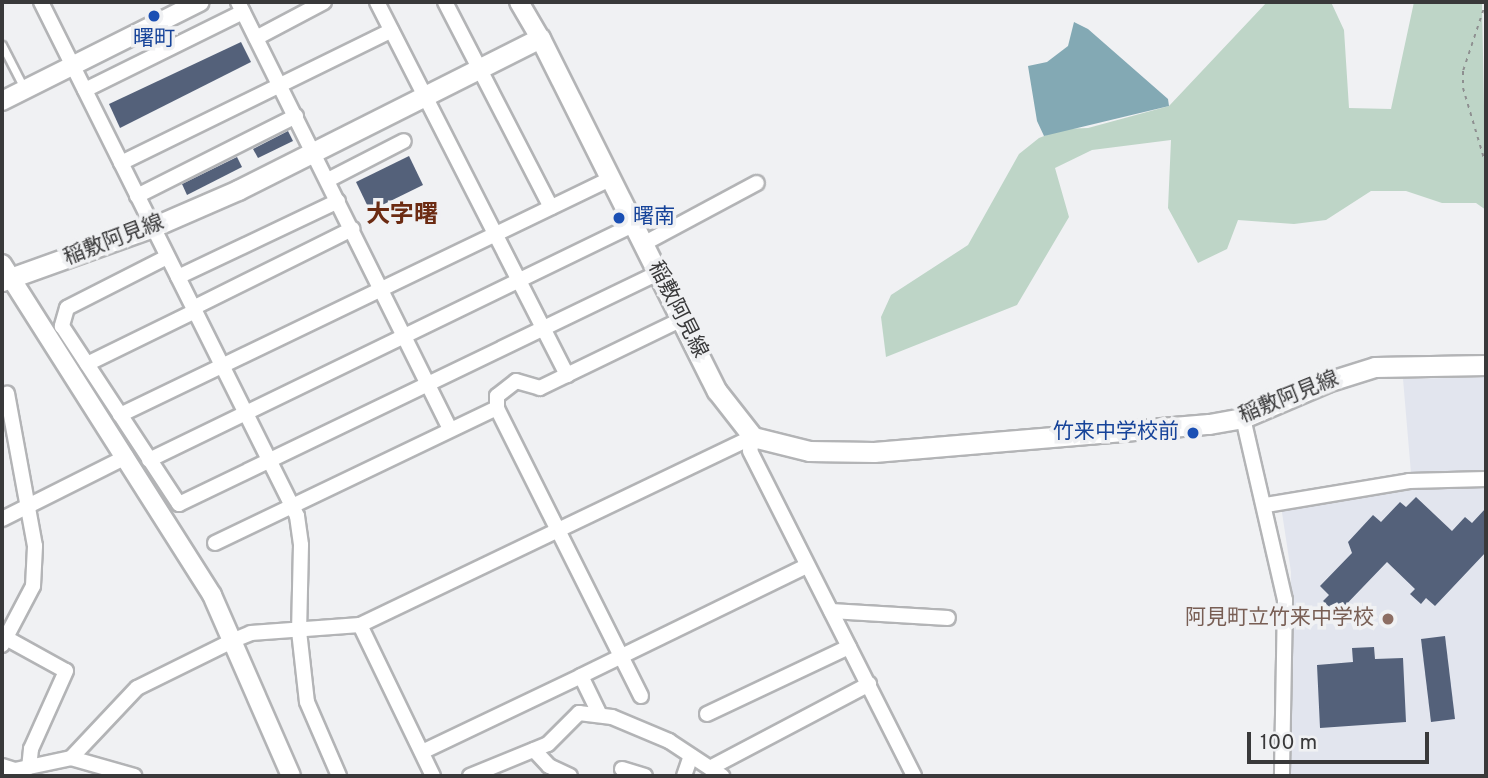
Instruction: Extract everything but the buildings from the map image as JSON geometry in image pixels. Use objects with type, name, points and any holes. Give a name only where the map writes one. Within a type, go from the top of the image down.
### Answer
[{"type":"main road","name":"稲敷阿見線","points":[[5,274],[153,227],[315,152],[540,38],[729,410],[753,437],[810,451],[874,452],[1243,418],[1326,382],[1374,367],[1486,365]]},
{"type":"street","points":[[41,2],[293,507],[301,545],[299,631],[307,702],[339,776]]},
{"type":"street","points":[[2,101],[200,2]]},
{"type":"street","points":[[256,38],[324,2]]},
{"type":"street","points":[[377,2],[567,375]]},
{"type":"street","points":[[445,2],[551,207]]},
{"type":"street","points":[[519,2],[540,38]]},
{"type":"street","points":[[85,90],[240,7],[315,152],[450,429]]},
{"type":"street","points":[[121,163],[391,30]]},
{"type":"street","points":[[137,196],[296,116]]},
{"type":"street","points":[[328,180],[404,141]]},
{"type":"street","points":[[120,415],[610,178]]},
{"type":"street","points":[[643,244],[757,183]]},
{"type":"street","points":[[178,277],[338,201]]},
{"type":"street","points":[[149,460],[633,225]]},
{"type":"street","points":[[87,364],[352,229]]},
{"type":"street","points":[[167,257],[67,308],[62,326],[179,504],[658,272]]},
{"type":"street","points":[[5,274],[191,558],[234,640],[291,776]]},
{"type":"street","points":[[641,696],[496,408],[497,396],[516,381],[540,388],[682,319]]},
{"type":"street","points":[[7,394],[35,546],[33,586],[4,641],[66,671],[32,749],[15,770]]},
{"type":"street","points":[[215,543],[496,408]]},
{"type":"street","points":[[1243,418],[1266,505],[1285,600],[1282,776]]},
{"type":"street","points":[[15,770],[71,758],[137,688],[234,640],[251,633],[360,625],[753,437]]},
{"type":"street","points":[[753,437],[750,451],[914,776]]},
{"type":"street","points":[[2,519],[126,457]]},
{"type":"street","points":[[1266,505],[1409,481],[1486,479]]},
{"type":"street","points":[[422,752],[807,566]]},
{"type":"street","points":[[831,611],[948,618]]},
{"type":"street","points":[[360,625],[433,776]]},
{"type":"street","points":[[707,714],[849,647]]},
{"type":"street","points":[[581,676],[600,715]]},
{"type":"street","points":[[710,768],[869,684]]},
{"type":"street","points":[[470,776],[487,773],[534,750],[565,731],[579,713],[600,715],[669,741],[722,776]]},
{"type":"street","points":[[534,750],[549,766],[570,776]]},
{"type":"street","points":[[684,776],[691,755]]},
{"type":"street","points":[[71,758],[99,771],[134,776]]},
{"type":"street","points":[[622,768],[645,776]]},
{"type":"lane","points":[[2,45],[25,89]]},
{"type":"path","points":[[1486,2],[1463,71],[1463,88],[1486,165]]},
{"type":"shaded area","name":"阿見町立竹来中学校","points":[[1486,377],[1486,776],[1286,776],[1291,572],[1281,506],[1412,485],[1403,379]]},
{"type":"green space","points":[[1267,2],[1331,2],[1344,30],[1349,108],[1391,109],[1414,2],[1482,2],[1486,210],[1476,203],[1442,203],[1406,191],[1371,191],[1326,220],[1294,224],[1238,220],[1227,249],[1198,263],[1168,208],[1171,140],[1092,150],[1055,168],[1069,217],[1017,305],[886,357],[881,317],[891,295],[968,245],[1019,154],[1039,138],[1062,129],[1088,128],[1169,106]]},
{"type":"water","points":[[1074,22],[1088,29],[1168,99],[1169,106],[1044,136],[1037,121],[1028,66],[1047,62],[1068,46]]},
{"type":"place","name":"曙町","points":[[154,16]]},
{"type":"place","name":"曙南","points":[[619,218]]},
{"type":"place","name":"竹来中学校前","points":[[1193,433]]},
{"type":"place","name":"阿見町立竹来中学校","points":[[1388,619]]},
{"type":"district","name":"大字曙","points":[[402,217]]}]
